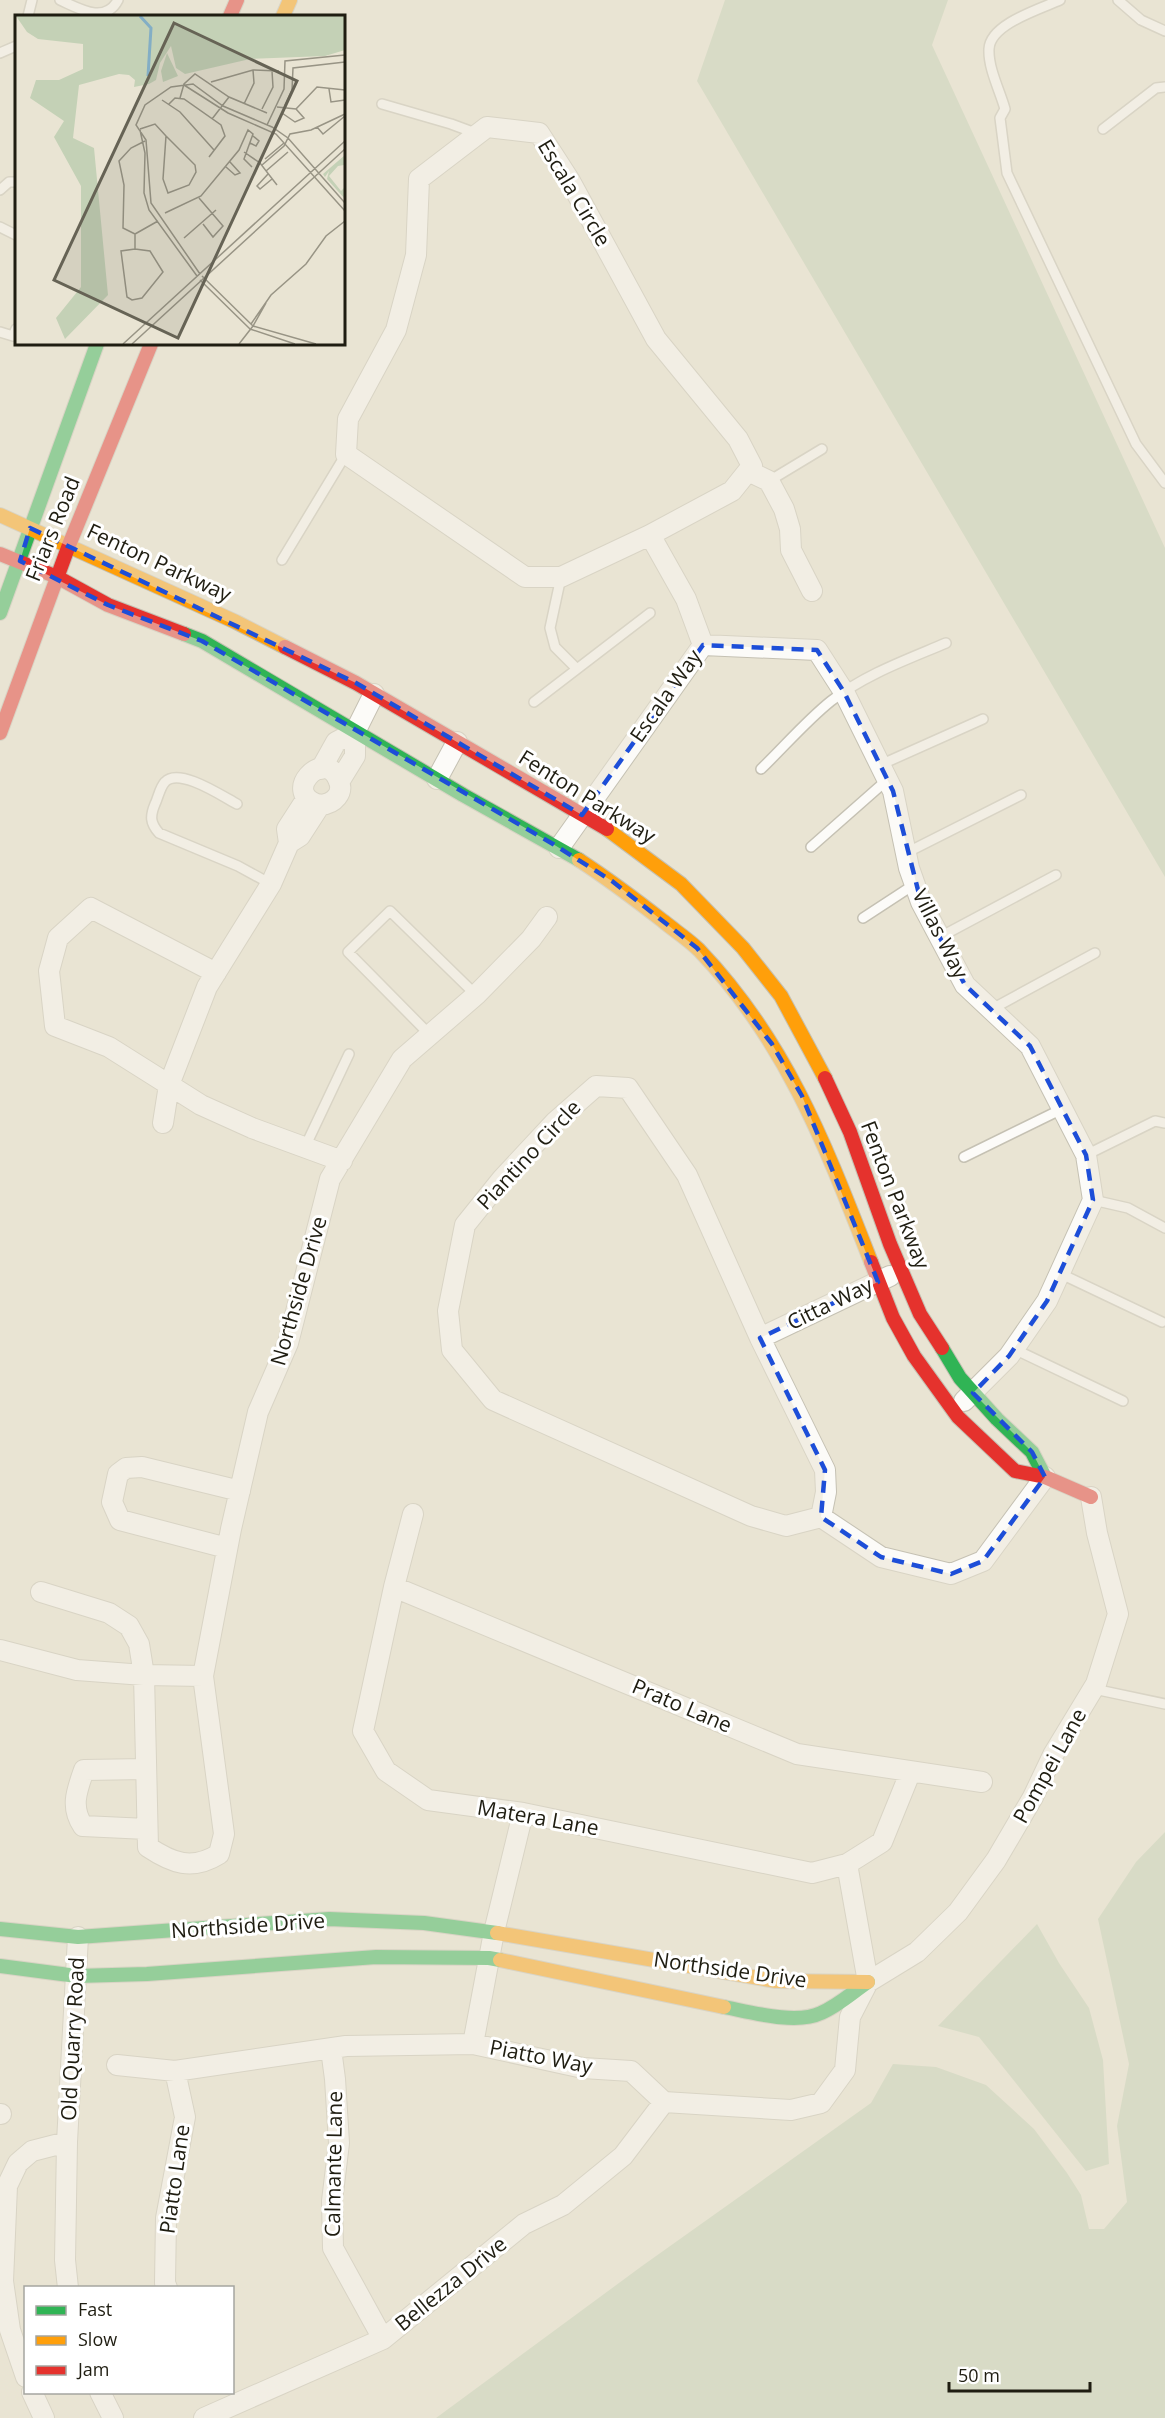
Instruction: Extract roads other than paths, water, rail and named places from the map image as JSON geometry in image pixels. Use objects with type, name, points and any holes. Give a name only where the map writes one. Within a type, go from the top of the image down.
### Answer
[{"type":"main road","points":[[230,15],[237,0]]},
{"type":"main road","points":[[283,15],[290,0]]},
{"type":"main road","name":"Friars Road","points":[[0,612],[97,345]]},
{"type":"main road","name":"Friars Road","points":[[0,733],[69,545],[151,345]]},
{"type":"main road","name":"Fenton Parkway","points":[[0,515],[236,622],[374,694],[604,827],[681,884],[743,948],[781,996],[816,1058],[850,1132],[901,1271],[920,1314],[960,1378],[1032,1452],[1045,1477]]},
{"type":"main road","points":[[0,554],[57,577],[108,605],[202,641],[559,848],[612,881],[697,948],[728,983],[772,1044],[802,1096],[826,1148],[893,1318],[914,1356],[954,1412],[1015,1471],[1045,1477],[1091,1497]]},
{"type":"main road","name":"Northside Drive","points":[[0,1929],[78,1937],[346,1920],[424,1923],[494,1932],[776,1981],[868,1982]]},
{"type":"main road","points":[[277,1923],[286,1942],[281,1963]]},
{"type":"main road","name":"Northside Drive","points":[[0,1966],[77,1976],[147,1974],[281,1963],[410,1956],[489,1958],[771,2016],[799,2017],[820,2014],[868,1982]]},
{"type":"street","name":"Escala Circle","points":[[346,454],[348,419],[396,330],[416,255],[419,179],[487,127],[539,133],[570,181],[656,339],[738,440],[752,466],[748,471]]},
{"type":"street","points":[[346,454],[525,576],[561,577],[650,535],[732,491],[748,471],[770,481],[787,519],[791,550],[812,591]]},
{"type":"street","name":"Escala Way","points":[[559,848],[703,645],[686,599],[650,535]]},
{"type":"street","name":"Villas Way","points":[[703,645],[817,650],[844,692],[893,791],[915,884],[940,937],[965,986],[1030,1046],[1086,1155],[1093,1200]]},
{"type":"street","points":[[339,782],[355,756],[356,732],[374,694]]},
{"type":"street","points":[[321,769],[336,742],[356,732]]},
{"type":"street","points":[[437,779],[457,742]]},
{"type":"street","points":[[321,769],[333,772],[339,782],[340,787],[336,798],[326,805],[314,802],[304,789],[306,777],[321,769]]},
{"type":"street","points":[[163,1123],[169,1085],[207,987],[271,884],[289,843],[300,836],[314,802]]},
{"type":"street","points":[[216,973],[91,908],[58,938],[49,971],[55,1026],[109,1047],[201,1105],[252,1128],[342,1161]]},
{"type":"street","name":"Northside Drive","points":[[41,1592],[109,1613],[129,1626],[139,1644],[144,1675],[148,1847],[170,1861],[204,1863],[219,1854],[224,1834],[203,1676],[227,1548],[258,1412],[288,1343],[330,1179],[402,1059],[476,995],[531,939],[547,917]]},
{"type":"street","name":"Piantino Circle","points":[[596,1086],[628,1088],[687,1175],[760,1338],[825,1470],[826,1492],[821,1517],[786,1526],[751,1516],[493,1400],[452,1350],[448,1311],[465,1225],[502,1179],[555,1122],[596,1086]]},
{"type":"street","points":[[954,1412],[1014,1349],[1047,1301],[1093,1200]]},
{"type":"street","name":"Citta Way","points":[[760,1338],[901,1271]]},
{"type":"street","points":[[227,1548],[120,1520],[112,1502],[118,1474],[126,1468],[142,1467],[240,1491]]},
{"type":"street","points":[[821,1517],[881,1557],[951,1574],[982,1561],[1045,1477]]},
{"type":"street","name":"Pompei Lane","points":[[868,1982],[917,1952],[958,1912],[996,1860],[1033,1797],[1053,1755],[1094,1689],[1118,1614],[1097,1533],[1091,1497]]},
{"type":"street","name":"Matera Lane","points":[[413,1514],[394,1587],[363,1731],[386,1771],[428,1800],[523,1813],[812,1873],[847,1864],[882,1842],[910,1773]]},
{"type":"street","name":"Prato Lane","points":[[394,1587],[797,1754],[910,1773],[982,1782]]},
{"type":"street","points":[[0,1650],[77,1670],[144,1675],[203,1676]]},
{"type":"street","points":[[146,1769],[84,1770],[76,1794],[75,1815],[83,1826],[147,1829]]},
{"type":"street","points":[[473,2044],[494,1932],[523,1813]]},
{"type":"street","points":[[664,2102],[791,2110],[821,2103],[845,2070],[850,2017],[868,1982],[847,1864]]},
{"type":"street","name":"Old Quarry Road","points":[[68,2286],[65,2260],[67,2142],[78,1937]]},
{"type":"street","name":"Piatto Way","points":[[117,2065],[175,2071],[346,2046],[473,2044],[583,2068],[631,2071],[664,2102]]},
{"type":"street","name":"Calmante Lane","points":[[330,2049],[335,2079],[339,2143],[332,2201],[333,2248],[383,2339]]},
{"type":"street","name":"Piatto Lane","points":[[166,2286],[166,2218],[184,2117],[175,2071]]},
{"type":"street","name":"Bellezza Drive","points":[[204,2418],[229,2399],[383,2339],[524,2224],[563,2205],[623,2156],[664,2102]]},
{"type":"street","name":"Old Quarry Road","points":[[24,2372],[10,2330],[3,2281],[4,2187],[18,2163],[32,2151],[67,2142]]},
{"type":"street","points":[[33,2394],[44,2418]]},
{"type":"street","points":[[101,2394],[113,2418]]},
{"type":"lane","points":[[28,15],[32,0]]},
{"type":"lane","points":[[60,0],[92,14],[105,13],[115,6],[118,0]]},
{"type":"lane","points":[[1060,0],[1007,24],[991,39],[989,49],[991,62],[1005,109],[1000,118],[1007,173],[1136,444],[1165,483]]},
{"type":"lane","points":[[1118,0],[1141,20],[1165,31]]},
{"type":"lane","points":[[0,53],[15,46]]},
{"type":"lane","points":[[1103,129],[1156,88],[1165,87]]},
{"type":"lane","points":[[382,104],[478,134]]},
{"type":"lane","points":[[0,190],[9,182],[15,182]]},
{"type":"lane","points":[[0,227],[15,234]]},
{"type":"lane","points":[[0,332],[13,336],[15,331]]},
{"type":"lane","points":[[770,481],[822,449]]},
{"type":"lane","points":[[282,560],[346,454]]},
{"type":"lane","points":[[561,577],[550,628],[555,646],[577,669]]},
{"type":"lane","points":[[534,702],[650,613]]},
{"type":"lane","points":[[761,769],[829,703],[844,692],[882,669],[946,643]]},
{"type":"lane","points":[[810,847],[884,773],[983,720]]},
{"type":"lane","points":[[237,804],[187,778],[175,776],[165,782],[151,814],[152,825],[159,833],[271,884]]},
{"type":"lane","points":[[906,853],[1021,795]]},
{"type":"lane","points":[[940,937],[1056,875]]},
{"type":"lane","points":[[863,918],[915,884]]},
{"type":"lane","points":[[430,1035],[348,952],[390,911],[476,995]]},
{"type":"lane","points":[[990,1010],[1095,953]]},
{"type":"lane","points":[[305,1148],[349,1054]]},
{"type":"lane","points":[[964,1157],[1062,1109]]},
{"type":"lane","points":[[1086,1155],[1155,1121],[1165,1123]]},
{"type":"lane","points":[[1093,1200],[1128,1208],[1165,1228]]},
{"type":"lane","points":[[1059,1273],[1162,1322]]},
{"type":"lane","points":[[1014,1349],[1123,1401]]},
{"type":"lane","points":[[1094,1689],[1165,1704]]}]
